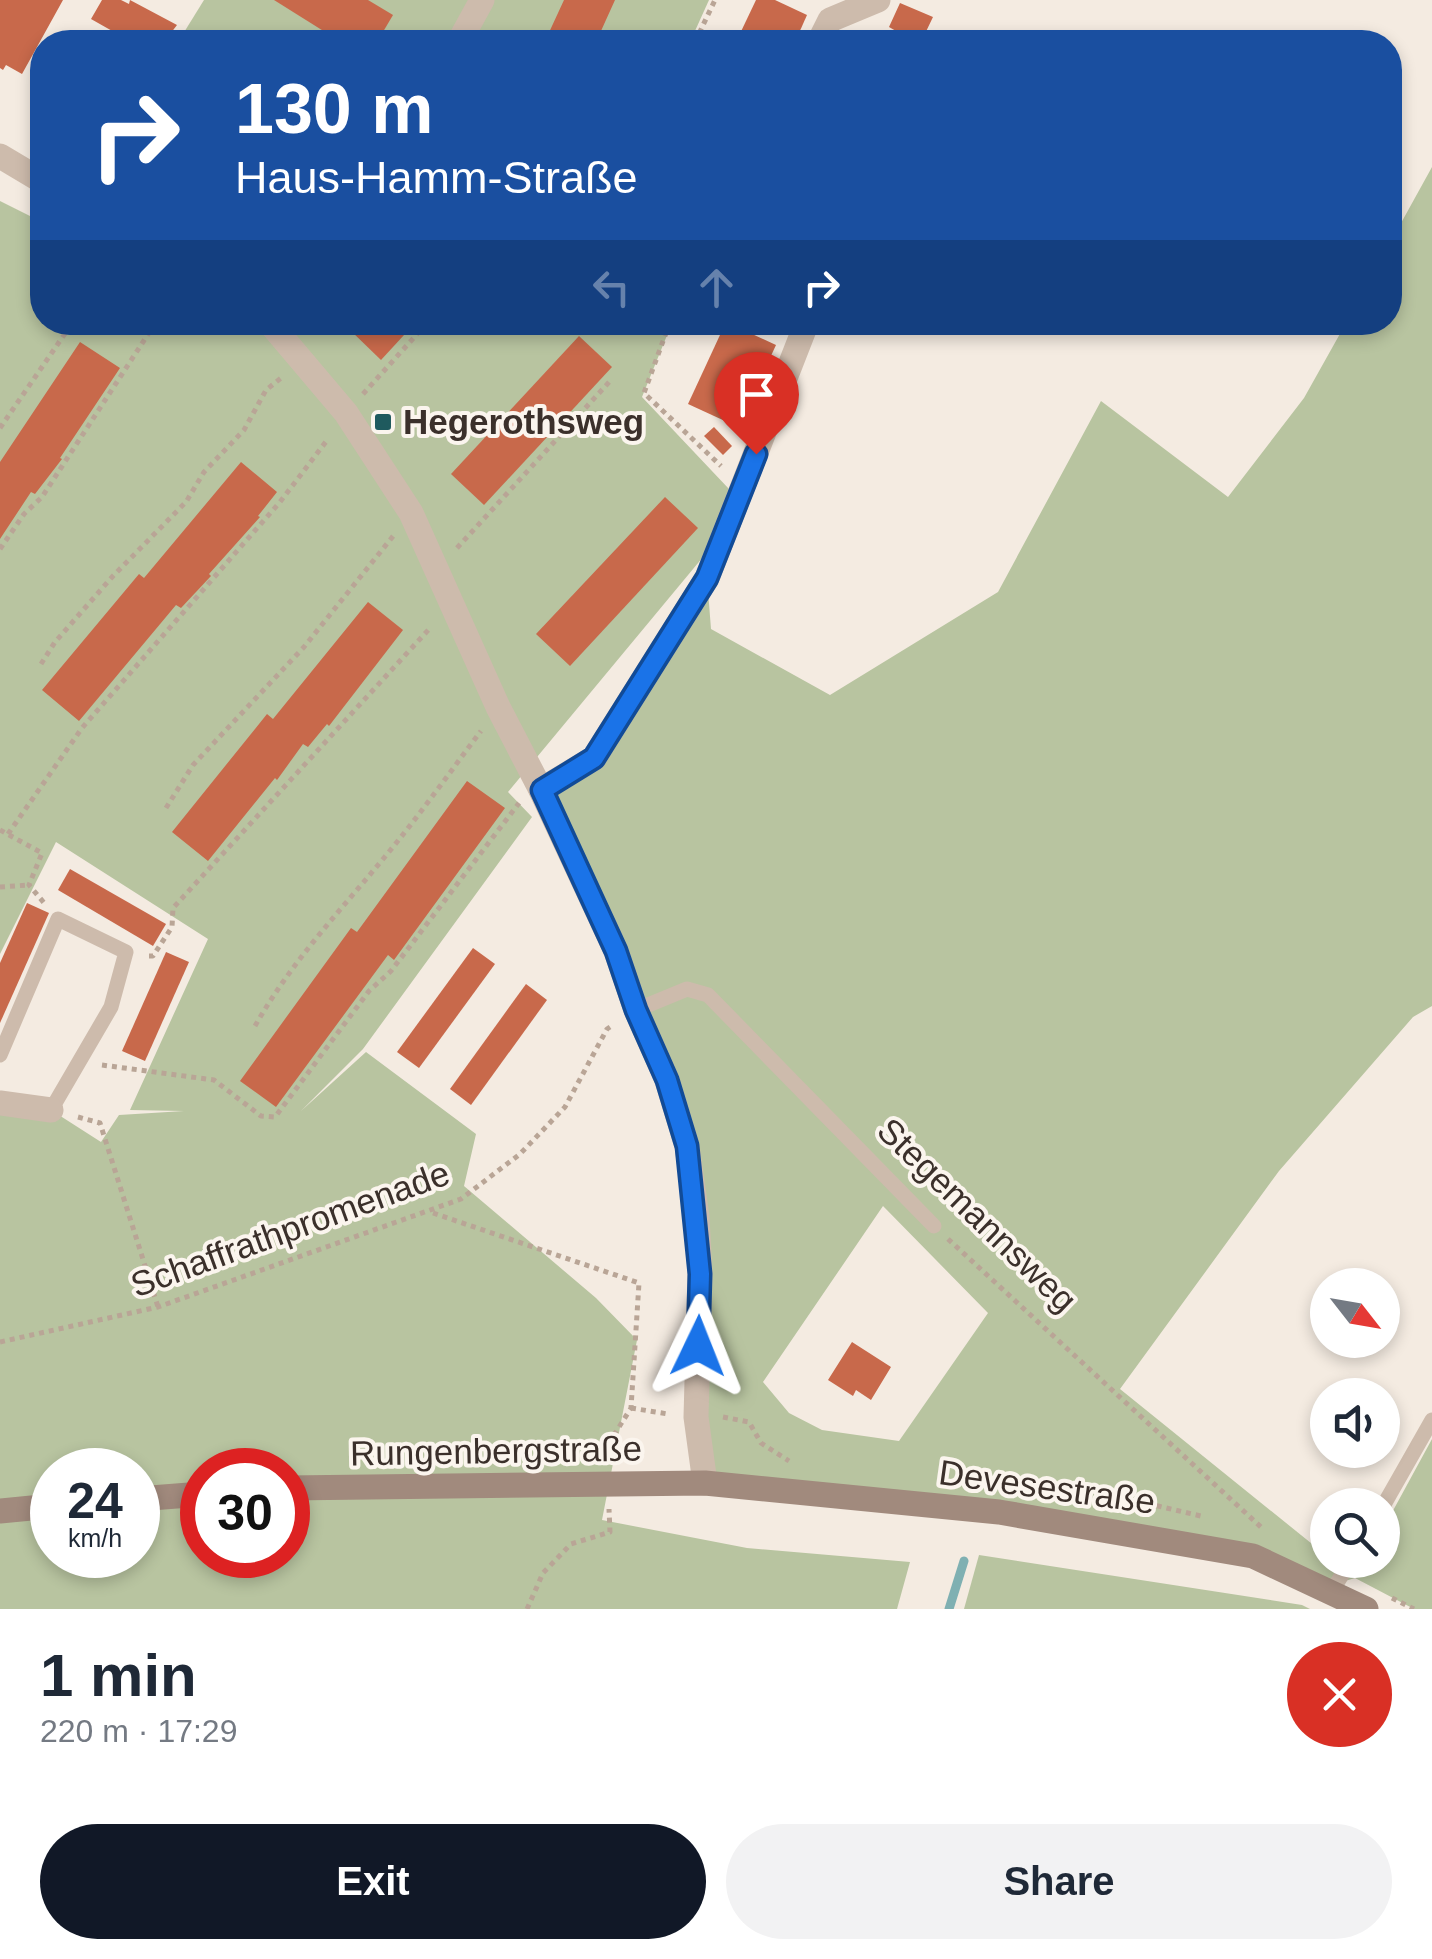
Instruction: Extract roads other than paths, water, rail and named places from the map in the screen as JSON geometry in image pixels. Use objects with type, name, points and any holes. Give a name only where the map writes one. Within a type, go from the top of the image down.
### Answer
[{"type":"street","points":[[466,30],[482,0]]},
{"type":"street","points":[[825,30],[830,20],[878,0]]},
{"type":"street","points":[[0,156],[30,174]]},
{"type":"street","points":[[280,335],[346,412],[411,513],[498,707],[616,951],[636,1010],[667,1080],[687,1146],[700,1274],[696,1417],[705,1483]]},
{"type":"street","points":[[539,786],[594,758],[707,578],[801,335]]},
{"type":"street","points":[[0,1103],[51,1110]]},
{"type":"street","name":"Rungenbergstraße","points":[[310,1488],[705,1483]]},
{"type":"street","name":"Devesestraße","points":[[705,1483],[999,1512],[1253,1556],[1366,1609]]},
{"type":"street","points":[[0,1511],[30,1508]]},
{"type":"lane","points":[[0,1054],[58,919],[126,952],[111,1007],[51,1110]]},
{"type":"lane","name":"Stegemannsweg","points":[[636,1010],[687,989],[708,996],[934,1226]]},
{"type":"lane","points":[[1393,1488],[1432,1420]]},
{"type":"lane","points":[[1332,1591],[1340,1578]]},
{"type":"waterway","points":[[949,1609],[964,1561]]},
{"type":"place","name":"Hegerothsweg","points":[[383,422]]}]
